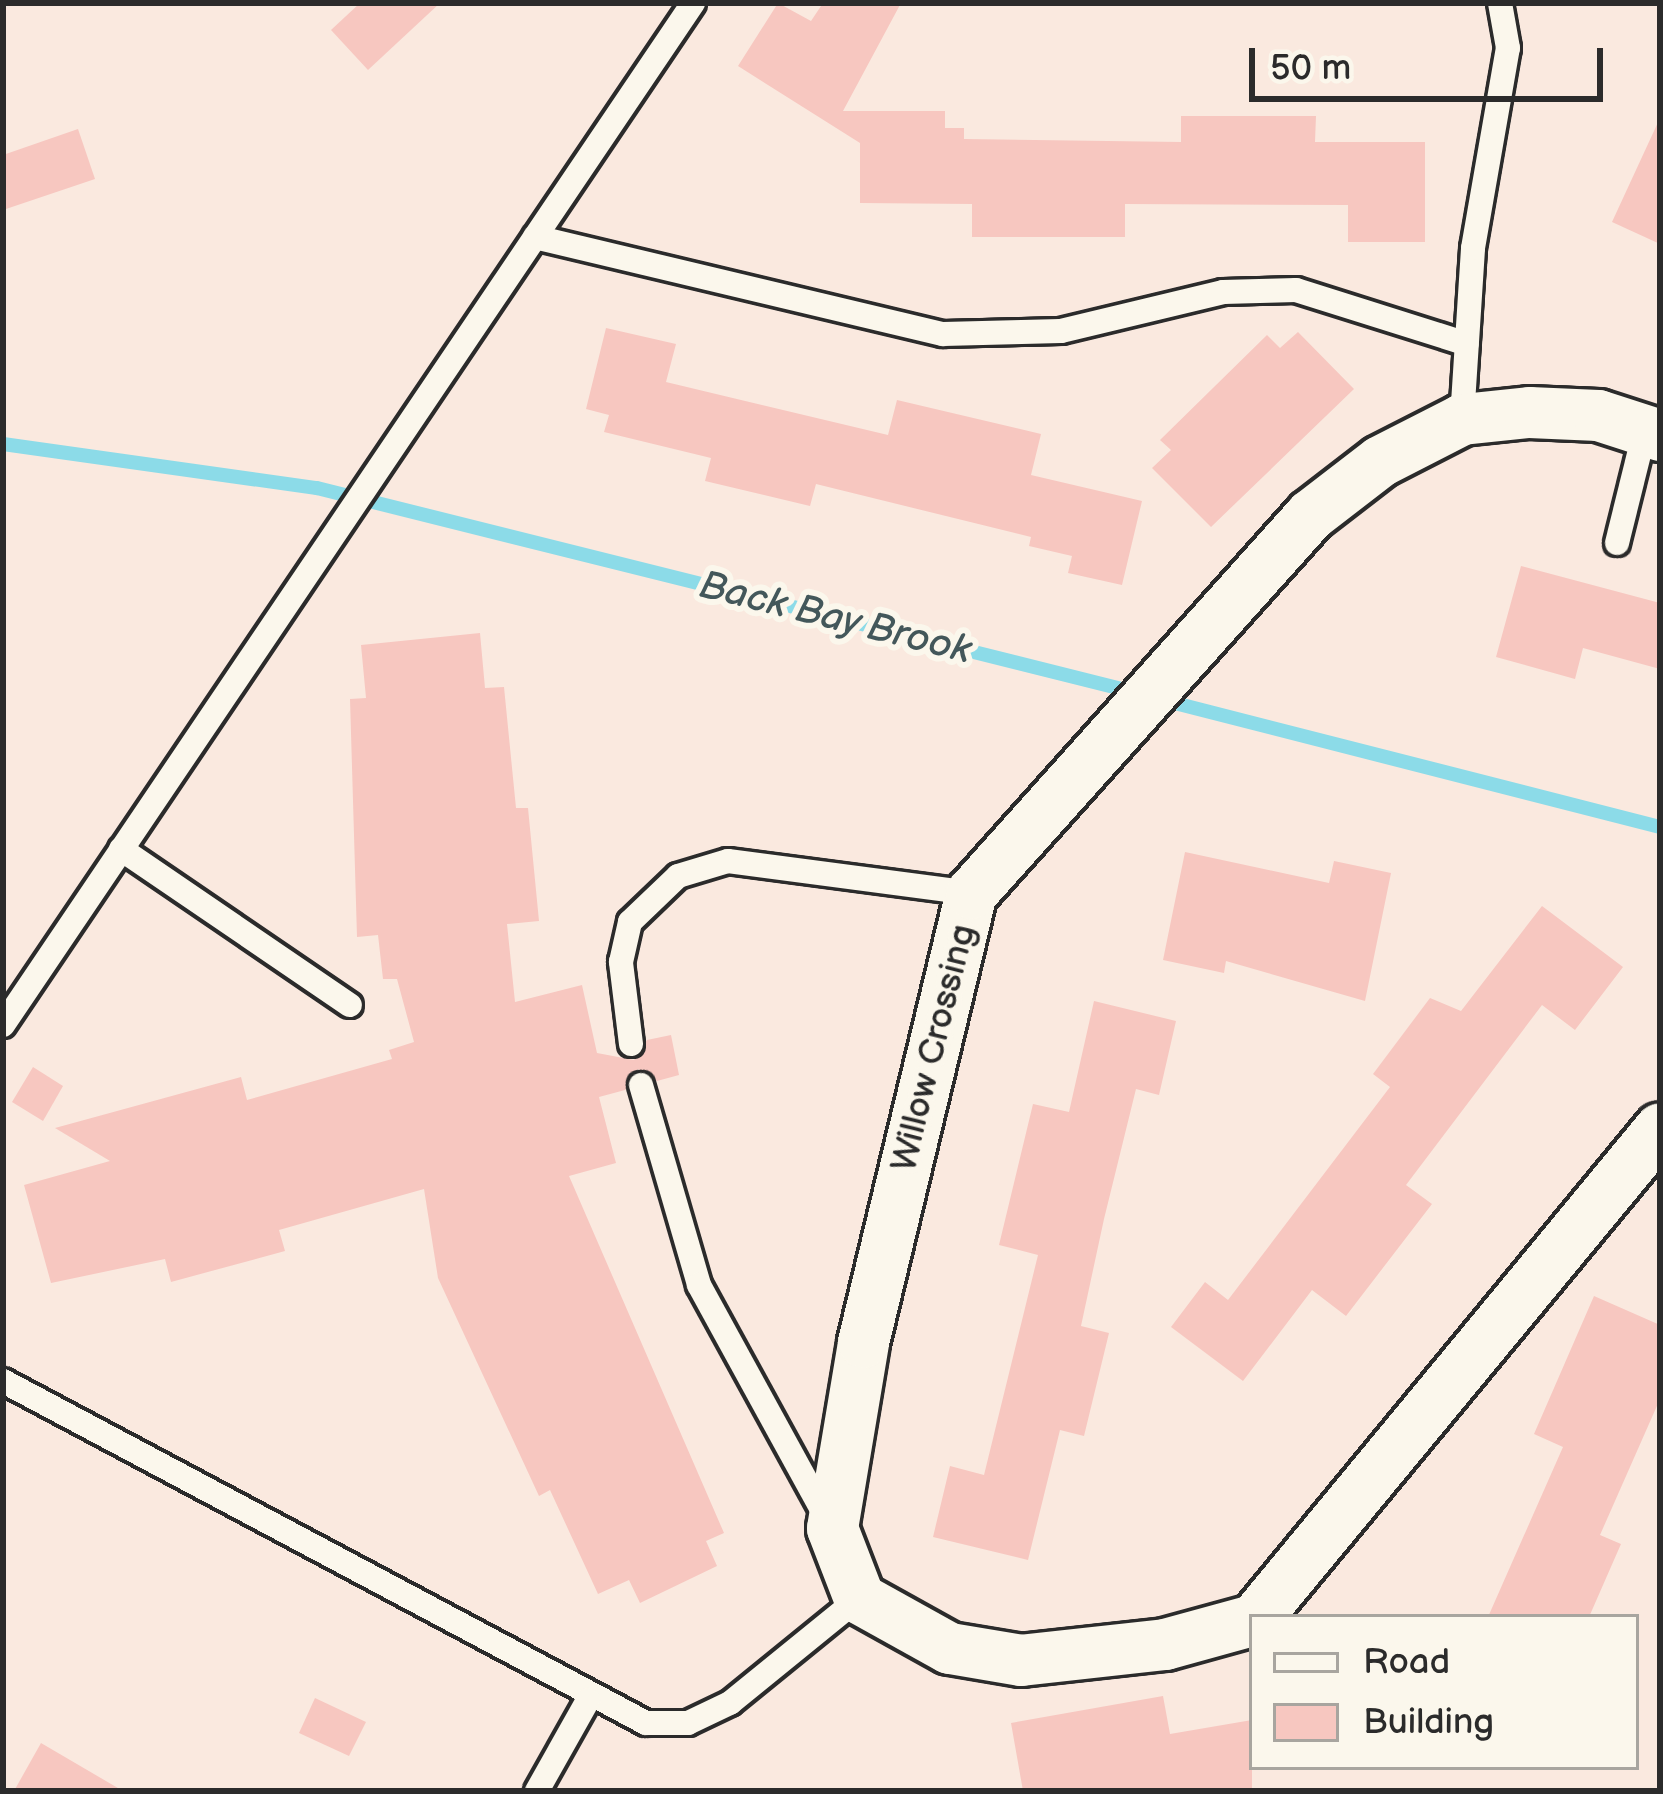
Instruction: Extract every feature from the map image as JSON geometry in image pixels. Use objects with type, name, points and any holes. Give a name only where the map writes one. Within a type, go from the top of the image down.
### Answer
[{"type":"street","points":[[1462,419],[1598,415],[1653,432]]},
{"type":"street","name":"Willow Crossing","points":[[832,1528],[863,1342],[971,893],[1310,514],[1462,419]]},
{"type":"street","points":[[1257,1614],[1660,1128]]},
{"type":"street","points":[[832,1528],[859,1598],[949,1648],[1021,1660],[1249,1619]]},
{"type":"lane","points":[[3,1024],[694,3]]},
{"type":"lane","points":[[1462,419],[1467,344],[1508,48],[1500,3]]},
{"type":"lane","points":[[535,238],[943,334],[1061,331],[1223,292],[1296,290],[1467,344]]},
{"type":"lane","points":[[1617,543],[1653,432]]},
{"type":"lane","points":[[122,849],[350,1006]]},
{"type":"lane","points":[[631,1044],[621,962],[631,922],[678,876],[728,861],[971,893]]},
{"type":"lane","points":[[640,1085],[699,1285],[832,1528]]},
{"type":"lane","points":[[3,1381],[588,1700],[646,1723],[688,1723],[730,1703],[859,1598]]},
{"type":"lane","points":[[537,1791],[588,1700]]},
{"type":"building","points":[[360,3],[440,3],[368,70],[331,30]]},
{"type":"building","points":[[778,3],[811,21],[823,3],[901,3],[843,111],[945,111],[945,128],[964,128],[964,139],[1181,142],[1181,116],[1316,116],[1315,142],[1425,142],[1425,242],[1348,242],[1348,205],[1125,204],[1125,237],[972,237],[972,204],[860,203],[860,143],[738,66]]},
{"type":"building","points":[[1660,118],[1660,244],[1612,222]]},
{"type":"building","points":[[78,129],[95,179],[3,210],[3,155]]},
{"type":"building","points":[[606,328],[676,344],[666,382],[888,435],[897,400],[1041,434],[1031,475],[1142,501],[1122,585],[1068,573],[1072,556],[1029,546],[1031,537],[816,484],[810,506],[705,481],[711,458],[604,432],[609,415],[586,409]]},
{"type":"building","points":[[1298,332],[1354,389],[1211,527],[1152,468],[1171,450],[1160,440],[1267,335],[1280,348]]},
{"type":"building","points":[[1521,566],[1660,603],[1660,669],[1583,648],[1575,679],[1496,657]]},
{"type":"building","points":[[480,633],[485,688],[504,687],[516,808],[528,808],[539,921],[507,924],[515,1002],[582,985],[597,1053],[634,1060],[647,1040],[671,1035],[679,1075],[657,1081],[638,1069],[625,1090],[599,1097],[616,1163],[569,1176],[724,1533],[706,1541],[717,1566],[640,1603],[629,1580],[598,1594],[550,1490],[539,1496],[438,1278],[424,1189],[279,1230],[285,1251],[171,1282],[165,1259],[51,1283],[24,1185],[110,1161],[55,1128],[241,1077],[247,1100],[392,1059],[389,1050],[414,1042],[397,979],[383,979],[378,935],[357,937],[350,699],[366,698],[361,645]]},
{"type":"building","points":[[1185,852],[1329,883],[1334,861],[1391,873],[1365,1001],[1226,961],[1224,973],[1163,960]]},
{"type":"building","points":[[1542,906],[1623,967],[1575,1030],[1542,1005],[1406,1185],[1432,1204],[1346,1316],[1312,1290],[1243,1381],[1171,1327],[1205,1282],[1228,1300],[1390,1087],[1373,1074],[1430,998],[1461,1011]]},
{"type":"building","points":[[1094,1001],[1176,1021],[1159,1095],[1136,1089],[1104,1219],[1081,1326],[1109,1333],[1084,1436],[1060,1430],[1028,1560],[933,1537],[950,1466],[984,1475],[1038,1255],[999,1245],[1033,1104],[1069,1112]]},
{"type":"building","points":[[33,1067],[63,1086],[43,1121],[12,1102]]},
{"type":"building","points":[[1594,1296],[1660,1325],[1660,1399],[1600,1535],[1621,1544],[1590,1614],[1489,1614],[1563,1447],[1534,1434]]},
{"type":"building","points":[[1163,1696],[1170,1734],[1249,1721],[1252,1791],[1023,1791],[1011,1723]]},
{"type":"building","points":[[315,1698],[366,1722],[349,1756],[299,1733]]},
{"type":"building","points":[[41,1743],[123,1791],[14,1791]]},
{"type":"waterway","name":"Back Bay Brook","points":[[3,444],[317,488],[1138,693]]},
{"type":"waterway","name":"Back Bay Brook","points":[[1159,699],[1660,827]]}]
